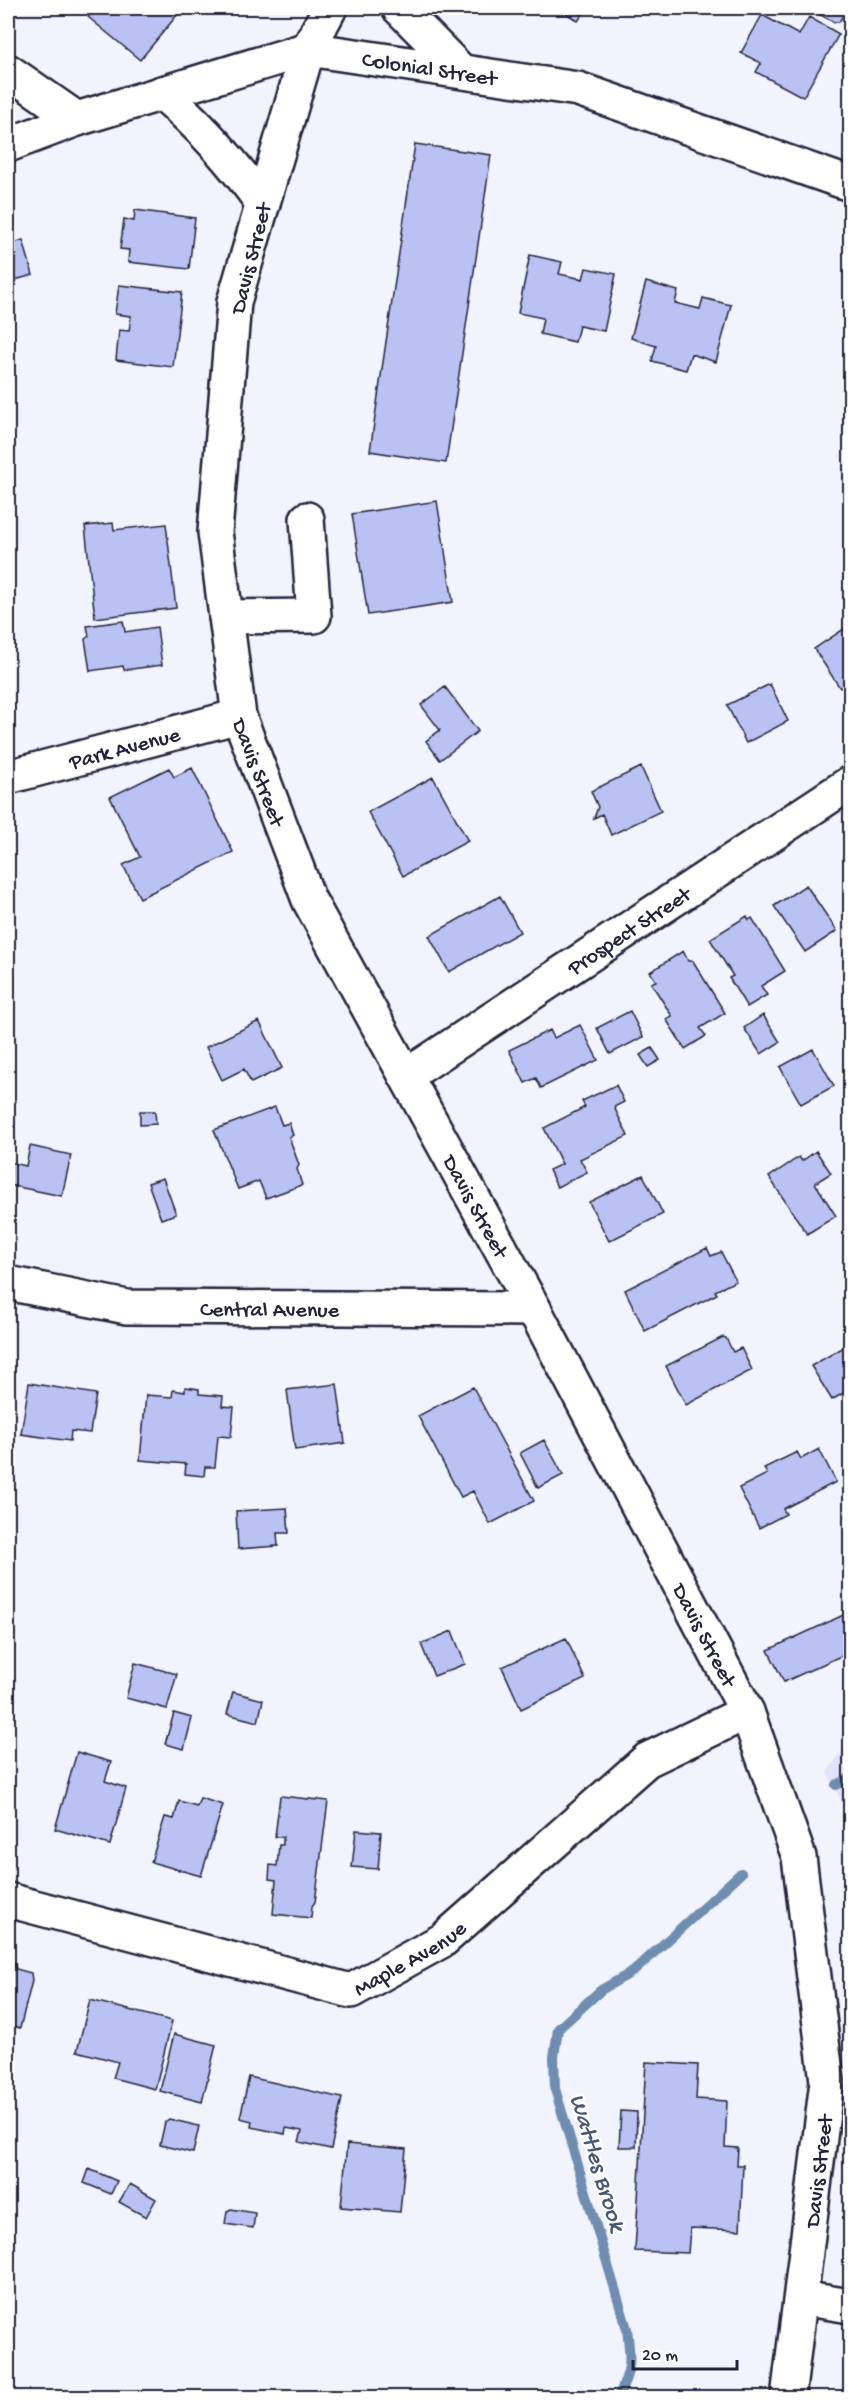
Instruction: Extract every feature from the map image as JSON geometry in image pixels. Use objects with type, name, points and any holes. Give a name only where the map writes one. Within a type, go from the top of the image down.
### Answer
[{"type":"street","name":"Davis Street","points":[[330,8],[308,49],[234,302],[215,532],[239,716],[309,900],[534,1309],[747,1712],[799,1857],[827,2081],[788,2397]]},
{"type":"street","points":[[399,8],[461,71]]},
{"type":"street","name":"Colonial Street","points":[[8,145],[77,118],[308,49],[578,89],[850,184]]},
{"type":"street","points":[[8,71],[77,118]]},
{"type":"street","points":[[162,93],[217,145],[263,204]]},
{"type":"street","points":[[226,618],[314,616],[307,519]]},
{"type":"street","name":"Park Avenue","points":[[8,777],[239,716]]},
{"type":"street","name":"Prospect Street","points":[[406,1076],[850,783]]},
{"type":"street","name":"Central Avenue","points":[[8,1283],[127,1307],[534,1309]]},
{"type":"street","name":"Maple Avenue","points":[[8,1900],[351,1991],[443,1940],[647,1760],[747,1712]]},
{"type":"street","points":[[801,2298],[850,2306]]},
{"type":"shaded area","points":[[850,1740],[850,1819],[827,1772]]},
{"type":"building","points":[[96,8],[171,8],[178,14],[140,60],[88,17]]},
{"type":"building","points":[[558,8],[587,8],[578,21]]},
{"type":"building","points":[[807,8],[847,8],[839,22],[834,22]]},
{"type":"building","points":[[762,15],[799,35],[809,17],[839,34],[803,97],[756,72],[761,63],[741,53]]},
{"type":"building","points":[[415,144],[491,155],[446,463],[370,451]]},
{"type":"building","points":[[135,210],[195,218],[189,269],[128,262],[129,250],[120,249],[124,219],[134,221]]},
{"type":"building","points":[[23,240],[33,275],[8,282],[8,245]]},
{"type":"building","points":[[530,255],[562,262],[559,274],[583,279],[586,268],[616,274],[604,331],[579,326],[575,342],[540,334],[543,318],[518,313]]},
{"type":"building","points":[[646,282],[678,291],[675,303],[700,309],[703,298],[731,305],[716,362],[691,354],[686,370],[652,361],[656,346],[631,338]]},
{"type":"building","points":[[119,285],[182,292],[173,367],[116,360],[119,330],[129,331],[131,316],[115,314]]},
{"type":"building","points":[[437,501],[453,602],[368,615],[352,514]]},
{"type":"building","points":[[113,523],[114,530],[166,524],[176,608],[95,618],[85,526]]},
{"type":"building","points":[[123,621],[125,632],[157,627],[162,665],[124,670],[123,666],[90,671],[85,639],[89,636],[87,626]]},
{"type":"building","points":[[850,625],[850,681],[840,688],[814,649]]},
{"type":"building","points":[[770,684],[788,721],[746,743],[727,705]]},
{"type":"building","points":[[445,687],[478,731],[440,760],[426,741],[440,730],[421,705]]},
{"type":"building","points":[[641,767],[661,811],[611,835],[602,814],[594,818],[598,807],[591,791]]},
{"type":"building","points":[[169,768],[174,777],[192,768],[233,852],[140,898],[123,865],[140,857],[110,797]]},
{"type":"building","points":[[433,777],[468,841],[403,876],[368,812]]},
{"type":"building","points":[[806,885],[837,931],[805,952],[774,906]]},
{"type":"building","points":[[500,896],[520,932],[449,972],[429,936]]},
{"type":"building","points":[[747,916],[749,920],[752,918],[785,971],[761,986],[767,995],[747,1007],[729,978],[733,976],[710,939]]},
{"type":"building","points":[[683,951],[688,961],[693,961],[725,1013],[700,1028],[706,1036],[685,1049],[666,1019],[672,1016],[651,983],[656,981],[650,972]]},
{"type":"building","points":[[630,1011],[643,1037],[610,1054],[597,1028]]},
{"type":"building","points":[[763,1015],[780,1042],[761,1054],[744,1028]]},
{"type":"building","points":[[259,1021],[282,1068],[251,1083],[244,1069],[222,1080],[206,1047]]},
{"type":"building","points":[[580,1025],[598,1060],[541,1088],[536,1078],[525,1083],[509,1050],[550,1030],[554,1038]]},
{"type":"building","points":[[652,1048],[660,1060],[648,1067],[640,1055]]},
{"type":"building","points":[[813,1049],[834,1086],[801,1104],[780,1067]]},
{"type":"building","points":[[616,1085],[624,1102],[614,1107],[628,1136],[580,1159],[587,1172],[557,1187],[549,1170],[562,1164],[544,1128],[585,1107],[582,1101]]},
{"type":"building","points":[[275,1107],[282,1125],[289,1123],[293,1135],[289,1137],[299,1165],[297,1169],[302,1185],[266,1198],[259,1181],[238,1189],[214,1130]]},
{"type":"building","points":[[140,1111],[155,1111],[156,1124],[140,1125]]},
{"type":"building","points":[[30,1146],[71,1155],[62,1196],[8,1185],[8,1162],[26,1166]]},
{"type":"building","points":[[816,1151],[831,1173],[815,1183],[836,1216],[807,1234],[769,1177],[799,1157],[802,1161]]},
{"type":"building","points":[[643,1175],[663,1214],[609,1241],[589,1202]]},
{"type":"building","points":[[163,1178],[176,1214],[161,1219],[148,1183]]},
{"type":"building","points":[[707,1248],[711,1256],[721,1252],[736,1281],[715,1291],[717,1294],[645,1331],[625,1290]]},
{"type":"building","points":[[723,1337],[726,1338],[733,1352],[741,1348],[752,1370],[686,1405],[666,1366]]},
{"type":"building","points":[[844,1347],[850,1357],[850,1389],[832,1400],[811,1366]]},
{"type":"building","points":[[29,1383],[96,1394],[90,1433],[71,1431],[70,1441],[21,1434]]},
{"type":"building","points":[[337,1384],[345,1443],[295,1450],[287,1390]]},
{"type":"building","points":[[185,1387],[199,1389],[199,1394],[223,1396],[222,1406],[234,1407],[231,1437],[218,1436],[215,1467],[205,1467],[204,1476],[185,1474],[186,1464],[140,1460],[146,1395],[172,1397],[173,1390],[185,1392]]},
{"type":"building","points":[[473,1387],[534,1501],[490,1524],[473,1491],[461,1497],[418,1416]]},
{"type":"building","points":[[544,1440],[563,1475],[538,1488],[520,1453]]},
{"type":"building","points":[[819,1449],[836,1482],[783,1509],[786,1514],[759,1528],[739,1488],[767,1474],[764,1468],[797,1452],[801,1459]]},
{"type":"building","points":[[287,1508],[289,1533],[277,1533],[278,1546],[238,1549],[236,1511]]},
{"type":"building","points":[[850,1612],[850,1664],[845,1654],[784,1682],[768,1650]]},
{"type":"building","points":[[452,1631],[465,1664],[434,1676],[421,1644]]},
{"type":"building","points":[[566,1638],[585,1679],[521,1709],[502,1667]]},
{"type":"building","points":[[135,1663],[177,1674],[167,1709],[126,1698]]},
{"type":"building","points":[[233,1692],[263,1700],[258,1722],[227,1714]]},
{"type":"building","points":[[174,1713],[192,1718],[184,1749],[165,1744]]},
{"type":"building","points":[[77,1752],[111,1762],[105,1781],[126,1788],[110,1845],[55,1829]]},
{"type":"building","points":[[280,1796],[328,1801],[311,1918],[273,1914],[276,1880],[269,1879],[270,1865],[277,1866],[279,1845],[283,1845],[283,1837],[275,1837]]},
{"type":"building","points":[[200,1798],[223,1805],[201,1876],[151,1862],[165,1817],[174,1819],[179,1801],[197,1806]]},
{"type":"building","points":[[356,1830],[381,1832],[378,1869],[352,1867]]},
{"type":"building","points":[[8,1960],[14,1962],[16,1969],[31,1973],[32,1981],[20,2028],[8,2025]]},
{"type":"building","points":[[90,2000],[172,2021],[155,2089],[113,2078],[118,2062],[77,2051]]},
{"type":"building","points":[[174,2034],[216,2045],[202,2102],[160,2091]]},
{"type":"building","points":[[646,2062],[698,2065],[696,2099],[727,2101],[725,2147],[738,2148],[737,2165],[743,2165],[740,2230],[690,2228],[688,2253],[635,2251]]},
{"type":"building","points":[[249,2077],[342,2098],[331,2149],[299,2142],[302,2131],[286,2128],[285,2134],[251,2127],[252,2121],[240,2118]]},
{"type":"building","points":[[621,2111],[637,2112],[636,2147],[619,2147]]},
{"type":"building","points":[[169,2119],[199,2126],[193,2153],[160,2145],[165,2122]]},
{"type":"building","points":[[347,2144],[406,2149],[400,2212],[341,2207]]},
{"type":"building","points":[[89,2169],[117,2181],[111,2194],[84,2183]]},
{"type":"building","points":[[130,2184],[156,2199],[146,2217],[119,2202]]},
{"type":"building","points":[[231,2209],[255,2213],[253,2228],[225,2224],[227,2211]]},
{"type":"waterway","name":"Wattles Brook","points":[[836,1785],[850,1778]]},
{"type":"waterway","name":"Wattles Brook","points":[[618,2398],[629,2364],[627,2329],[555,2089],[554,2057],[558,2029],[601,1990],[634,1971],[741,1873]]}]
